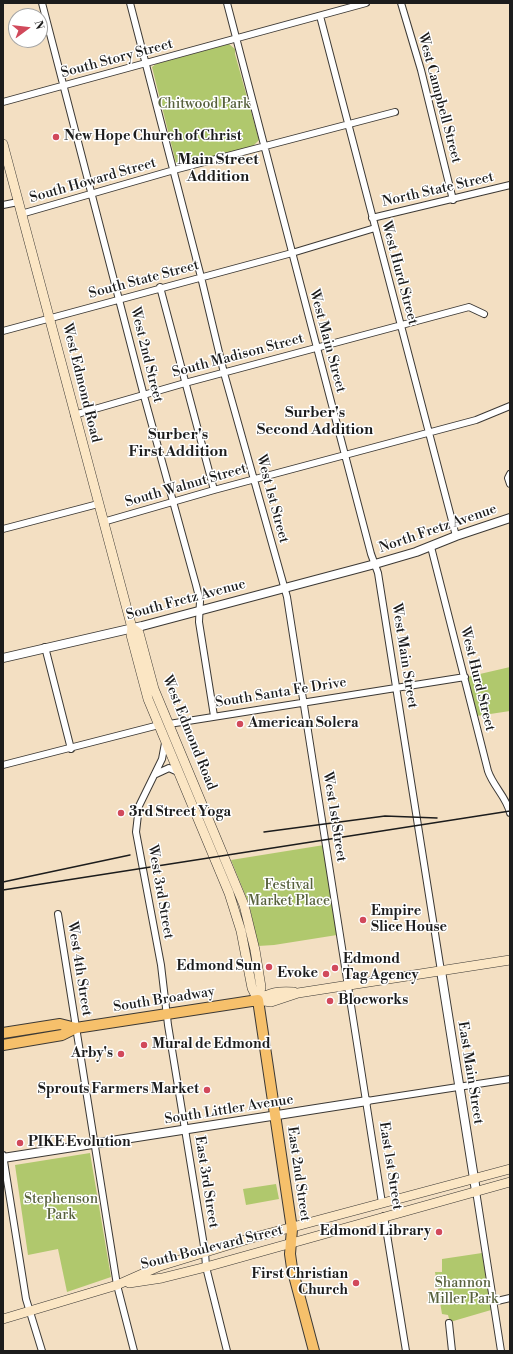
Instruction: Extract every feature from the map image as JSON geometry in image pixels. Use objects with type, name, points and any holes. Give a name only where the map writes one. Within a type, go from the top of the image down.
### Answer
[{"type":"main road","name":"West Edmond Road","points":[[3,144],[132,628],[131,635],[137,661],[158,724],[229,893],[241,931],[252,988],[258,1000]]},
{"type":"main road","name":"West Edmond Road","points":[[132,628],[139,633],[154,689],[244,905],[255,950],[261,986],[258,1000]]},
{"type":"main road","name":"South Broadway","points":[[3,1045],[62,1036],[76,1028],[258,1000],[271,1002],[298,993],[510,960]]},
{"type":"main road","name":"East 2nd Street","points":[[258,1000],[292,1229],[290,1243],[292,1268],[314,1351]]},
{"type":"main road","name":"South Broadway","points":[[3,1033],[60,1024],[76,1028]]},
{"type":"main road","name":"South Boulevard Street","points":[[3,1319],[31,1312],[117,1285],[160,1266],[205,1252],[510,1169]]},
{"type":"main road","name":"South Boulevard Street","points":[[117,1285],[162,1278],[206,1267],[510,1182]]},
{"type":"street","name":"West 2nd Street","points":[[42,3],[144,396],[196,585],[200,602],[199,622],[214,716]]},
{"type":"street","name":"West 1st Street","points":[[130,3],[174,170],[224,373],[255,479],[284,588],[304,701],[348,985]]},
{"type":"street","name":"West Main Street","points":[[227,3],[345,455],[378,573],[397,687],[440,971]]},
{"type":"street","name":"South Story Street","points":[[3,102],[366,3]]},
{"type":"street","name":"West Campbell Street","points":[[401,3],[421,70],[453,200]]},
{"type":"street","name":"West Hurd Street","points":[[320,16],[456,536]]},
{"type":"street","name":"South Howard Street","points":[[22,214],[174,170],[395,112]]},
{"type":"street","name":"North State Street","points":[[372,218],[453,200],[510,185]]},
{"type":"street","name":"South Howard Street","points":[[3,205],[18,202]]},
{"type":"street","name":"North State Street","points":[[292,253],[375,228]]},
{"type":"street","name":"South State Street","points":[[3,331],[160,287],[292,253]]},
{"type":"street","points":[[160,287],[214,490]]},
{"type":"street","name":"South Madison Street","points":[[74,415],[185,383],[469,307],[484,314]]},
{"type":"street","name":"South Walnut Street","points":[[103,522],[214,490],[476,420],[510,406]]},
{"type":"street","points":[[510,474],[508,478],[510,484]]},
{"type":"street","points":[[3,528],[98,504]]},
{"type":"street","name":"North Fretz Avenue","points":[[375,564],[430,547],[456,536],[510,518]]},
{"type":"street","name":"West Hurd Street","points":[[430,547],[491,781],[508,805],[510,813]]},
{"type":"street","name":"South Fretz Avenue","points":[[3,658],[45,647],[132,628],[375,564]]},
{"type":"street","points":[[45,647],[71,749]]},
{"type":"street","name":"South Santa Fe Drive","points":[[169,724],[304,701],[464,677]]},
{"type":"street","points":[[3,765],[71,749],[158,724]]},
{"type":"street","name":"West 3rd Street","points":[[163,735],[164,751],[154,777],[139,806],[136,832],[161,965],[167,1014]]},
{"type":"street","points":[[154,777],[159,772],[169,768],[179,772]]},
{"type":"street","name":"West 4th Street","points":[[58,914],[117,1285],[134,1351]]},
{"type":"street","name":"East Main Street","points":[[440,971],[476,1192]]},
{"type":"street","name":"East 1st Street","points":[[348,985],[406,1351]]},
{"type":"street","name":"East 3rd Street","points":[[167,1014],[205,1252],[206,1267],[227,1351]]},
{"type":"street","name":"South Littler Avenue","points":[[3,1157],[510,1079]]},
{"type":"street","points":[[3,1157],[23,1281],[42,1351]]},
{"type":"street","points":[[476,1192],[501,1351]]},
{"type":"street","points":[[493,1302],[510,1298]]},
{"type":"street","points":[[449,1323],[452,1351]]},
{"type":"green space","name":"Chitwood Park","points":[[229,44],[235,49],[235,54],[259,140],[253,146],[183,165],[176,163],[152,67],[156,64]]},
{"type":"green space","points":[[510,667],[510,711],[477,716],[467,677]]},
{"type":"green space","name":"Festival Market Place","points":[[324,845],[337,935],[274,945],[258,946],[249,904],[231,860]]},
{"type":"green space","name":"Stephenson Park","points":[[90,1153],[111,1277],[67,1292],[58,1249],[28,1255],[15,1165]]},
{"type":"green space","points":[[276,1184],[279,1199],[246,1205],[243,1189]]},
{"type":"green space","name":"Shannon Miller Park","points":[[482,1253],[491,1310],[450,1322],[448,1315],[442,1314],[435,1272],[442,1272],[442,1259]]},
{"type":"railway","points":[[3,890],[510,811]]},
{"type":"railway","points":[[264,832],[385,816],[437,818]]},
{"type":"railway","points":[[3,882],[130,855]]},
{"type":"place","name":"New Hope Church of Christ","points":[[56,137]]},
{"type":"place","name":"American Solera","points":[[240,724]]},
{"type":"place","name":"3rd Street Yoga","points":[[121,813]]},
{"type":"place","name":"Empire Slice House","points":[[363,920]]},
{"type":"place","name":"Edmond Sun","points":[[269,967]]},
{"type":"place","name":"Edmond Tag Agency","points":[[335,968]]},
{"type":"place","name":"Evoke","points":[[326,974]]},
{"type":"place","name":"Blocworks","points":[[330,1001]]},
{"type":"place","name":"Mural de Edmond","points":[[144,1045]]},
{"type":"place","name":"Arby's","points":[[121,1054]]},
{"type":"place","name":"Sprouts Farmers Market","points":[[207,1090]]},
{"type":"place","name":"PIKE Evolution","points":[[20,1143]]},
{"type":"place","name":"Edmond Library","points":[[439,1232]]},
{"type":"place","name":"First Christian Church","points":[[356,1283]]},
{"type":"district","name":"Main Street Addition","points":[[218,168]]},
{"type":"district","name":"Surber's Second Addition","points":[[315,422]]},
{"type":"district","name":"Surber's First Addition","points":[[178,444]]}]
